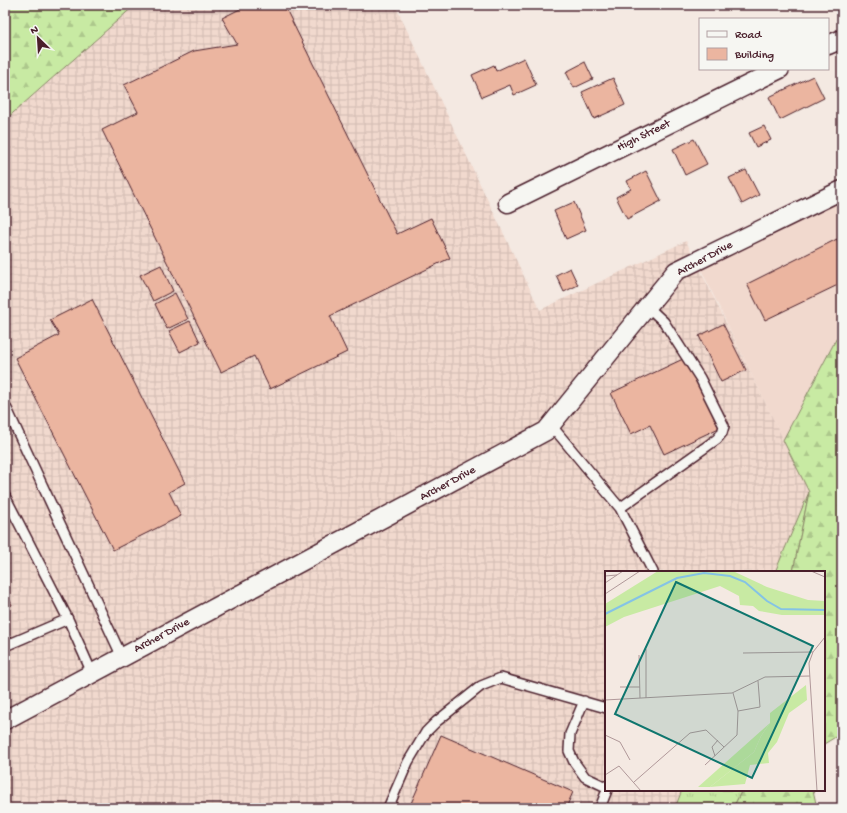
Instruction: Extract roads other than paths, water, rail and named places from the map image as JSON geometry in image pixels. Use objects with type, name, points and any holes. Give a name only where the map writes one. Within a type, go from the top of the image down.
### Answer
[{"type":"street","points":[[829,44],[842,38]]},
{"type":"street","name":"High Street","points":[[508,203],[778,70]]},
{"type":"street","name":"Archer Drive","points":[[5,720],[546,431],[676,271],[842,190]]},
{"type":"lane","points":[[620,508],[717,439],[722,433],[724,426],[700,378],[664,322],[648,307]]},
{"type":"lane","points":[[7,408],[122,657]]},
{"type":"lane","points":[[552,425],[620,508],[652,571]]},
{"type":"lane","points":[[5,496],[68,618],[92,673]]},
{"type":"lane","points":[[5,646],[68,618]]},
{"type":"lane","points":[[388,808],[408,762],[426,732],[436,722],[481,686],[501,678],[605,708]]},
{"type":"lane","points":[[584,701],[570,734],[569,751],[574,762],[585,776],[605,786]]},
{"type":"lane","points":[[600,808],[607,791]]}]
